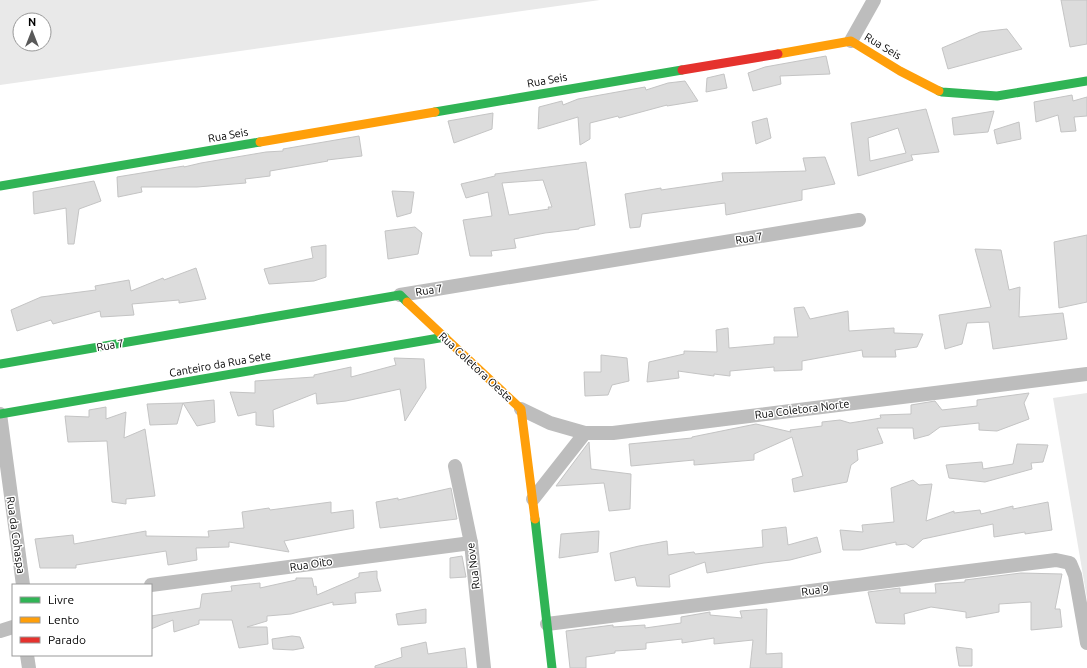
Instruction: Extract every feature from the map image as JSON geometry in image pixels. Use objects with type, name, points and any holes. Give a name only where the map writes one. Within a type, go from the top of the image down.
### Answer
[{"type":"street","points":[[851,41],[874,0]]},
{"type":"street","name":"Rua Seis","points":[[0,186],[851,41],[900,71],[942,92],[997,96],[1087,81]]},
{"type":"street","name":"Rua 7","points":[[0,364],[400,295],[859,220]]},
{"type":"street","name":"Rua Coletora Oeste","points":[[400,295],[521,409],[533,499],[537,548],[552,668]]},
{"type":"street","name":"Canteiro da Rua Sete","points":[[0,414],[444,337]]},
{"type":"street","name":"Rua Coletora Norte","points":[[521,409],[550,423],[585,433],[613,433],[1087,374]]},
{"type":"street","name":"Rua da Cohaspa","points":[[0,414],[23,584]]},
{"type":"street","points":[[533,499],[585,433]]},
{"type":"street","name":"Rua Nove","points":[[455,466],[471,543],[484,668]]},
{"type":"street","name":"Rua Oito","points":[[152,585],[471,543]]},
{"type":"street","name":"Rua 9","points":[[547,624],[1056,560],[1070,563],[1075,575],[1087,643]]},
{"type":"street","points":[[0,631],[12,627]]},
{"type":"street","points":[[27,656],[29,668]]},
{"type":"shaded area","points":[[0,0],[600,0],[0,85]]},
{"type":"shaded area","points":[[1087,393],[1087,599],[1053,398]]},
{"type":"building","points":[[1061,0],[1087,0],[1087,44],[1070,47]]},
{"type":"building","points":[[1007,29],[1022,49],[948,69],[942,48],[980,32]]},
{"type":"building","points":[[826,56],[830,74],[780,76],[781,84],[753,91],[748,73],[765,67]]},
{"type":"building","points":[[724,74],[727,88],[706,92],[707,78]]},
{"type":"building","points":[[685,81],[698,101],[667,105],[619,118],[618,116],[590,123],[590,139],[580,145],[578,117],[538,129],[539,107],[562,101],[563,105],[578,99],[645,87],[646,90],[668,83]]},
{"type":"building","points":[[1072,95],[1073,101],[1087,97],[1087,116],[1074,117],[1076,131],[1061,132],[1058,115],[1036,122],[1034,102]]},
{"type":"building","points":[[926,109],[939,152],[911,155],[913,160],[858,176],[851,123]],"holes":[[[898,128],[906,153],[870,161],[868,138]]]},
{"type":"building","points":[[994,111],[988,132],[954,135],[952,118]]},
{"type":"building","points":[[493,113],[492,129],[454,143],[448,121]]},
{"type":"building","points":[[767,118],[771,138],[756,144],[752,122]]},
{"type":"building","points":[[1019,122],[1021,139],[997,144],[994,130]]},
{"type":"building","points":[[359,136],[362,156],[327,160],[328,161],[270,171],[270,176],[245,179],[246,183],[197,187],[141,187],[142,192],[118,197],[117,177],[184,167],[266,152],[283,151],[283,149]]},
{"type":"building","points":[[825,157],[835,184],[802,190],[802,200],[726,215],[725,203],[642,214],[640,227],[630,228],[625,194],[661,188],[661,190],[723,181],[722,173],[806,171],[803,158]]},
{"type":"building","points":[[586,162],[595,225],[579,229],[545,233],[514,239],[516,248],[491,251],[492,256],[470,256],[463,220],[492,216],[488,192],[466,198],[461,184],[495,176],[495,174]],"holes":[[[543,180],[552,207],[548,207],[549,209],[509,215],[502,183]]]},
{"type":"building","points":[[94,181],[101,201],[79,209],[74,244],[68,244],[66,208],[34,214],[33,192]]},
{"type":"building","points":[[392,191],[414,192],[411,213],[397,217]]},
{"type":"building","points":[[415,227],[422,233],[418,254],[388,259],[385,231]]},
{"type":"building","points":[[1087,235],[1087,302],[1059,308],[1054,242]]},
{"type":"building","points":[[326,245],[326,277],[314,281],[269,284],[264,269],[313,258],[311,247]]},
{"type":"building","points":[[975,249],[1001,250],[1009,290],[1020,287],[1019,317],[1063,313],[1067,339],[993,349],[989,322],[967,323],[962,344],[945,349],[939,315],[991,307]]},
{"type":"building","points":[[196,268],[206,299],[179,303],[179,300],[132,304],[134,315],[101,317],[100,311],[53,324],[51,320],[17,331],[11,310],[41,297],[96,290],[95,286],[129,280],[131,291],[163,278],[164,280]]},
{"type":"building","points":[[804,307],[810,319],[848,311],[849,331],[894,328],[894,333],[923,334],[917,347],[895,350],[896,357],[863,357],[862,350],[802,361],[802,370],[774,371],[774,367],[730,371],[730,376],[714,374],[714,376],[678,371],[679,378],[647,382],[649,362],[684,354],[684,351],[717,352],[716,330],[728,328],[729,348],[774,344],[774,337],[798,337],[794,308]]},
{"type":"building","points":[[601,355],[627,358],[629,381],[612,385],[608,395],[585,396],[584,372],[601,372]]},
{"type":"building","points":[[394,358],[424,359],[426,388],[405,421],[400,389],[346,401],[317,404],[316,393],[273,410],[274,427],[256,425],[256,412],[238,416],[230,392],[255,393],[255,381],[314,377],[314,375],[351,367],[351,377],[396,365]]},
{"type":"building","points":[[1029,393],[1024,403],[1029,419],[997,431],[979,430],[979,423],[940,427],[929,435],[914,439],[913,428],[877,428],[883,443],[857,450],[858,460],[851,465],[847,482],[794,492],[792,479],[803,476],[792,437],[754,454],[754,460],[694,465],[694,460],[631,466],[629,444],[692,438],[756,424],[791,432],[790,430],[822,426],[822,422],[840,420],[850,423],[881,418],[880,415],[911,414],[911,405],[935,401],[942,410],[977,406],[977,400]]},
{"type":"building","points":[[214,400],[215,422],[197,426],[183,403]]},
{"type":"building","points":[[183,403],[177,424],[150,425],[147,404]]},
{"type":"building","points":[[106,407],[106,419],[126,412],[124,438],[145,429],[155,496],[126,499],[126,504],[112,502],[107,441],[68,442],[65,416],[89,417],[89,410]]},
{"type":"building","points":[[589,442],[591,469],[631,474],[630,509],[609,511],[604,483],[556,486]]},
{"type":"building","points":[[1017,444],[1048,445],[1043,462],[1031,463],[1032,469],[985,482],[949,478],[946,465],[982,462],[983,469],[1013,464]]},
{"type":"building","points":[[913,480],[919,485],[932,484],[926,521],[954,511],[954,513],[980,510],[981,514],[1013,506],[1013,509],[1048,502],[1052,530],[1025,534],[1025,532],[994,537],[993,524],[923,539],[913,548],[906,544],[896,545],[896,542],[860,550],[843,550],[840,530],[863,532],[862,525],[894,522],[891,488]]},
{"type":"building","points":[[451,488],[457,519],[380,528],[376,502],[398,498],[398,500]]},
{"type":"building","points":[[331,502],[331,513],[353,510],[354,528],[284,541],[289,552],[229,542],[229,547],[196,548],[197,560],[168,565],[166,551],[76,565],[76,568],[40,568],[35,539],[73,535],[74,544],[146,531],[146,536],[209,537],[208,531],[244,528],[242,512]]},
{"type":"building","points":[[786,527],[788,545],[817,537],[821,552],[790,560],[707,573],[705,562],[669,575],[670,587],[637,586],[635,577],[615,581],[610,553],[667,541],[668,555],[694,552],[695,554],[763,547],[762,530]]},
{"type":"building","points":[[599,531],[598,552],[559,558],[561,534]]},
{"type":"building","points":[[462,556],[466,577],[450,578],[450,558]]},
{"type":"building","points":[[377,571],[377,578],[381,591],[355,593],[356,603],[333,605],[333,602],[291,614],[267,616],[267,621],[247,627],[267,627],[268,644],[239,648],[232,620],[199,620],[199,624],[174,632],[173,620],[152,629],[152,616],[200,608],[202,594],[232,591],[231,586],[260,583],[260,588],[296,580],[296,578],[312,578],[314,587],[316,586],[317,595],[359,577],[359,573]]},
{"type":"building","points":[[1021,573],[1062,574],[1055,609],[1060,609],[1062,627],[1031,630],[1031,602],[999,604],[999,612],[966,618],[966,612],[931,607],[904,614],[905,624],[876,623],[868,592],[900,588],[900,593],[936,593],[935,584],[965,582],[965,580]]},
{"type":"building","points":[[426,609],[426,623],[398,625],[396,614]]},
{"type":"building","points":[[767,609],[766,654],[782,653],[782,668],[750,668],[753,640],[714,644],[714,638],[682,643],[682,639],[646,643],[646,649],[615,651],[615,653],[586,657],[586,668],[570,668],[566,631],[613,625],[613,627],[645,625],[645,628],[681,623],[681,617],[710,612],[710,615],[742,618],[740,611]]},
{"type":"building","points":[[292,636],[300,637],[304,648],[293,650],[273,649],[272,639]]},
{"type":"building","points":[[426,642],[428,654],[465,648],[467,668],[375,668],[375,666],[402,657],[401,648]]},
{"type":"building","points":[[956,647],[972,649],[972,666],[959,666]]},
{"type":"traffic: fast","points":[[435,112],[682,70]]},
{"type":"traffic: fast","points":[[939,91],[997,96],[1087,81]]},
{"type":"traffic: fast","points":[[0,186],[260,142]]},
{"type":"traffic: fast","points":[[0,364],[400,295],[407,302]]},
{"type":"traffic: fast","points":[[0,414],[445,337]]},
{"type":"traffic: fast","points":[[535,519],[552,668]]},
{"type":"traffic: slow","points":[[778,54],[851,41],[900,71],[939,91]]},
{"type":"traffic: slow","points":[[260,142],[435,112]]},
{"type":"traffic: slow","points":[[407,302],[521,409],[535,519]]},
{"type":"traffic: jam","points":[[682,70],[778,54]]}]
